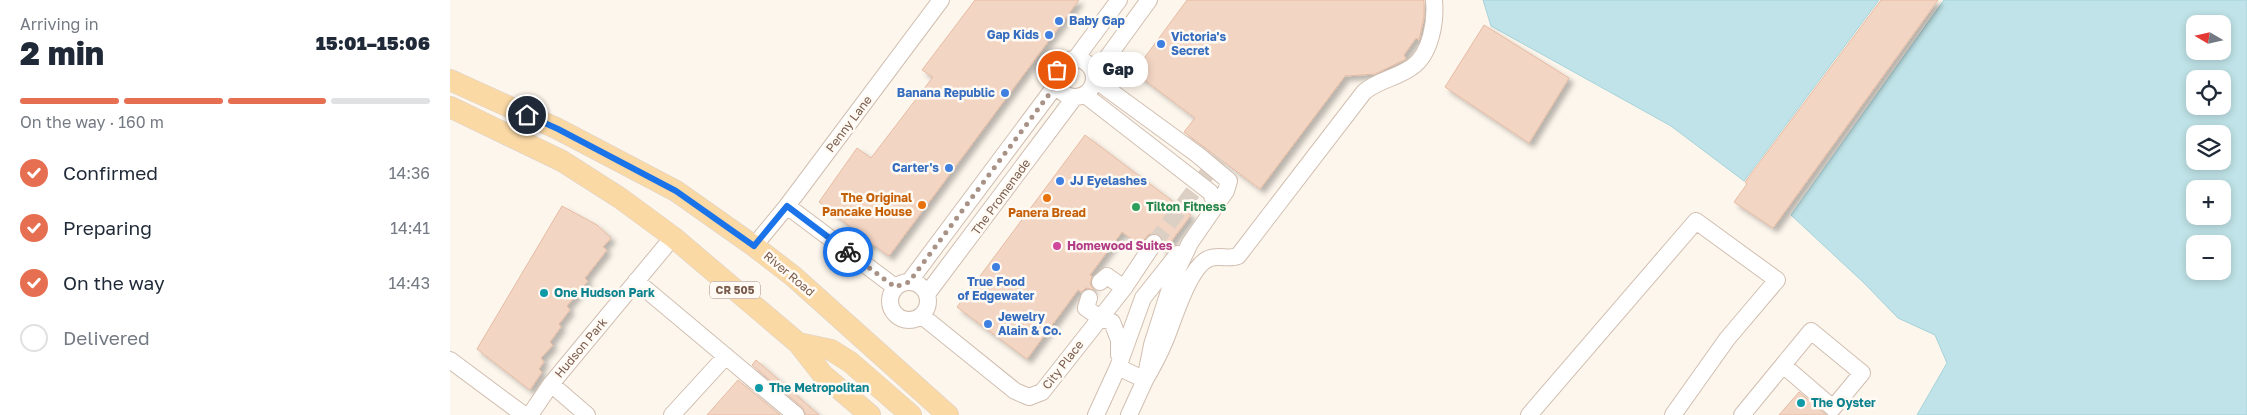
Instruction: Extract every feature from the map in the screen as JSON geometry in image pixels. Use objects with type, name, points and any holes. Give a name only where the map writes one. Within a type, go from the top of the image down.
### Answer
[{"type":"main road","name":"River Road","points":[[450,80],[558,129],[676,191],[754,246],[792,276],[948,415]]},
{"type":"main road","name":"CR 505","points":[[450,107],[562,161],[620,198],[672,237],[798,344],[823,375],[870,415]]},
{"type":"main road","points":[[798,344],[831,350],[850,362],[911,415]]},
{"type":"street","name":"Penny Lane","points":[[754,246],[787,206],[941,0]]},
{"type":"street","points":[[1119,0],[1076,58],[1068,60],[1057,70],[1056,85],[1060,92],[1079,96],[1210,192],[1214,200],[1212,211]]},
{"type":"street","points":[[1079,96],[1093,86],[1094,75],[1149,0]]},
{"type":"street","points":[[1129,415],[1164,344],[1182,296],[1191,278],[1206,260],[1214,257],[1232,258],[1238,256],[1364,92],[1372,84],[1412,67],[1429,43],[1433,23],[1434,0]]},
{"type":"street","points":[[1076,58],[1089,65],[1094,75],[1229,181],[1226,191],[1190,243],[1173,279],[1152,345],[1146,380]]},
{"type":"street","name":"The Promenade","points":[[902,284],[1056,85]]},
{"type":"street","name":"The Promenade","points":[[927,294],[1079,96]]},
{"type":"street","points":[[787,206],[902,284],[923,288],[927,294],[927,310],[922,316],[908,321],[894,315],[889,300],[902,284]]},
{"type":"street","points":[[1529,415],[1696,221],[1777,280],[1727,339],[1673,415]]},
{"type":"street","name":"Hudson Park","points":[[530,415],[551,384],[672,237]]},
{"type":"street","name":"City Place","points":[[922,316],[1015,391],[1029,397],[1042,392],[1124,288],[1154,243]]},
{"type":"street","points":[[1096,415],[1118,367],[1143,298],[1176,256],[1190,243]]},
{"type":"street","points":[[1100,282],[1107,276],[1124,288]]},
{"type":"street","points":[[636,281],[796,415]]},
{"type":"street","points":[[1089,298],[1086,308],[1100,318],[1112,322],[1119,340],[1118,367]]},
{"type":"street","points":[[1742,415],[1783,365],[1811,331],[1862,373],[1833,408],[1783,365]]},
{"type":"street","points":[[672,415],[726,356]]},
{"type":"street","points":[[450,360],[524,415]]},
{"type":"street","points":[[1118,367],[1146,380]]},
{"type":"street","points":[[551,384],[587,415]]},
{"type":"water","points":[[1483,0],[1879,0],[1744,181],[1671,126],[1491,26]]},
{"type":"water","points":[[1944,0],[2247,0],[2247,415],[1917,415],[1947,363],[1935,335],[1898,318],[1864,283],[1791,215]]},
{"type":"building","points":[[975,0],[1079,0],[889,256],[871,243],[866,249],[852,239],[857,232],[819,202],[857,148],[871,158],[933,77],[922,70]]},
{"type":"building","points":[[1187,0],[1424,0],[1424,17],[1419,40],[1416,38],[1404,55],[1406,59],[1375,74],[1345,76],[1260,189],[1184,132],[1195,118],[1134,72]]},
{"type":"building","points":[[1881,0],[1938,0],[1773,228],[1734,202],[1747,184],[1745,182]]},
{"type":"building","points":[[1484,25],[1569,78],[1529,143],[1445,87]]},
{"type":"building","name":"Homewood Suites","points":[[1085,135],[1191,215],[1164,251],[1162,250],[1163,239],[1159,234],[1149,234],[1140,245],[1122,232],[1090,275],[1092,276],[1090,284],[1094,290],[1086,288],[1081,292],[1078,290],[1027,359],[957,307]]},
{"type":"building","name":"One Hudson Park","points":[[562,206],[597,225],[611,238],[603,247],[607,250],[585,278],[588,281],[567,306],[570,310],[559,324],[561,327],[550,342],[553,345],[541,358],[544,362],[539,369],[542,372],[530,390],[477,349]]},
{"type":"building","points":[[756,360],[819,415],[806,415],[802,407],[752,365]]},
{"type":"building","points":[[738,380],[780,415],[707,415]]},
{"type":"building","name":"The Oyster","points":[[1799,392],[1826,415],[1779,415]]},
{"type":"tunnel","points":[[1154,243],[1219,158]]},
{"type":"way so far","points":[[848,252],[895,287],[909,282],[1056,85],[1055,77],[1057,70]]},
{"type":"place","name":"Baby Gap","points":[[1059,21]]},
{"type":"place","name":"Gap Kids","points":[[1049,35]]},
{"type":"place","name":"Victoria's Secret","points":[[1161,44]]},
{"type":"place","name":"Gap","points":[[1057,70]]},
{"type":"place","name":"Banana Republic","points":[[1005,93]]},
{"type":"place","name":"Carter's","points":[[949,168]]},
{"type":"place","name":"JJ Eyelashes","points":[[1060,181]]},
{"type":"place","name":"Panera Bread","points":[[1047,198]]},
{"type":"place","name":"The Original Pancake House","points":[[922,205]]},
{"type":"place","name":"Tilton Fitness","points":[[1136,207]]},
{"type":"place","name":"Homewood Suites","points":[[1057,246]]},
{"type":"place","name":"True Food of Edgewater","points":[[996,267]]},
{"type":"place","name":"One Hudson Park","points":[[544,293]]},
{"type":"place","name":"Jewelry Alain & Co.","points":[[988,324]]},
{"type":"place","name":"The Metropolitan","points":[[759,388]]},
{"type":"place","name":"The Oyster","points":[[1801,403]]},
{"type":"route","points":[[527,115],[558,129],[676,191],[754,246],[787,206],[848,252]]}]
